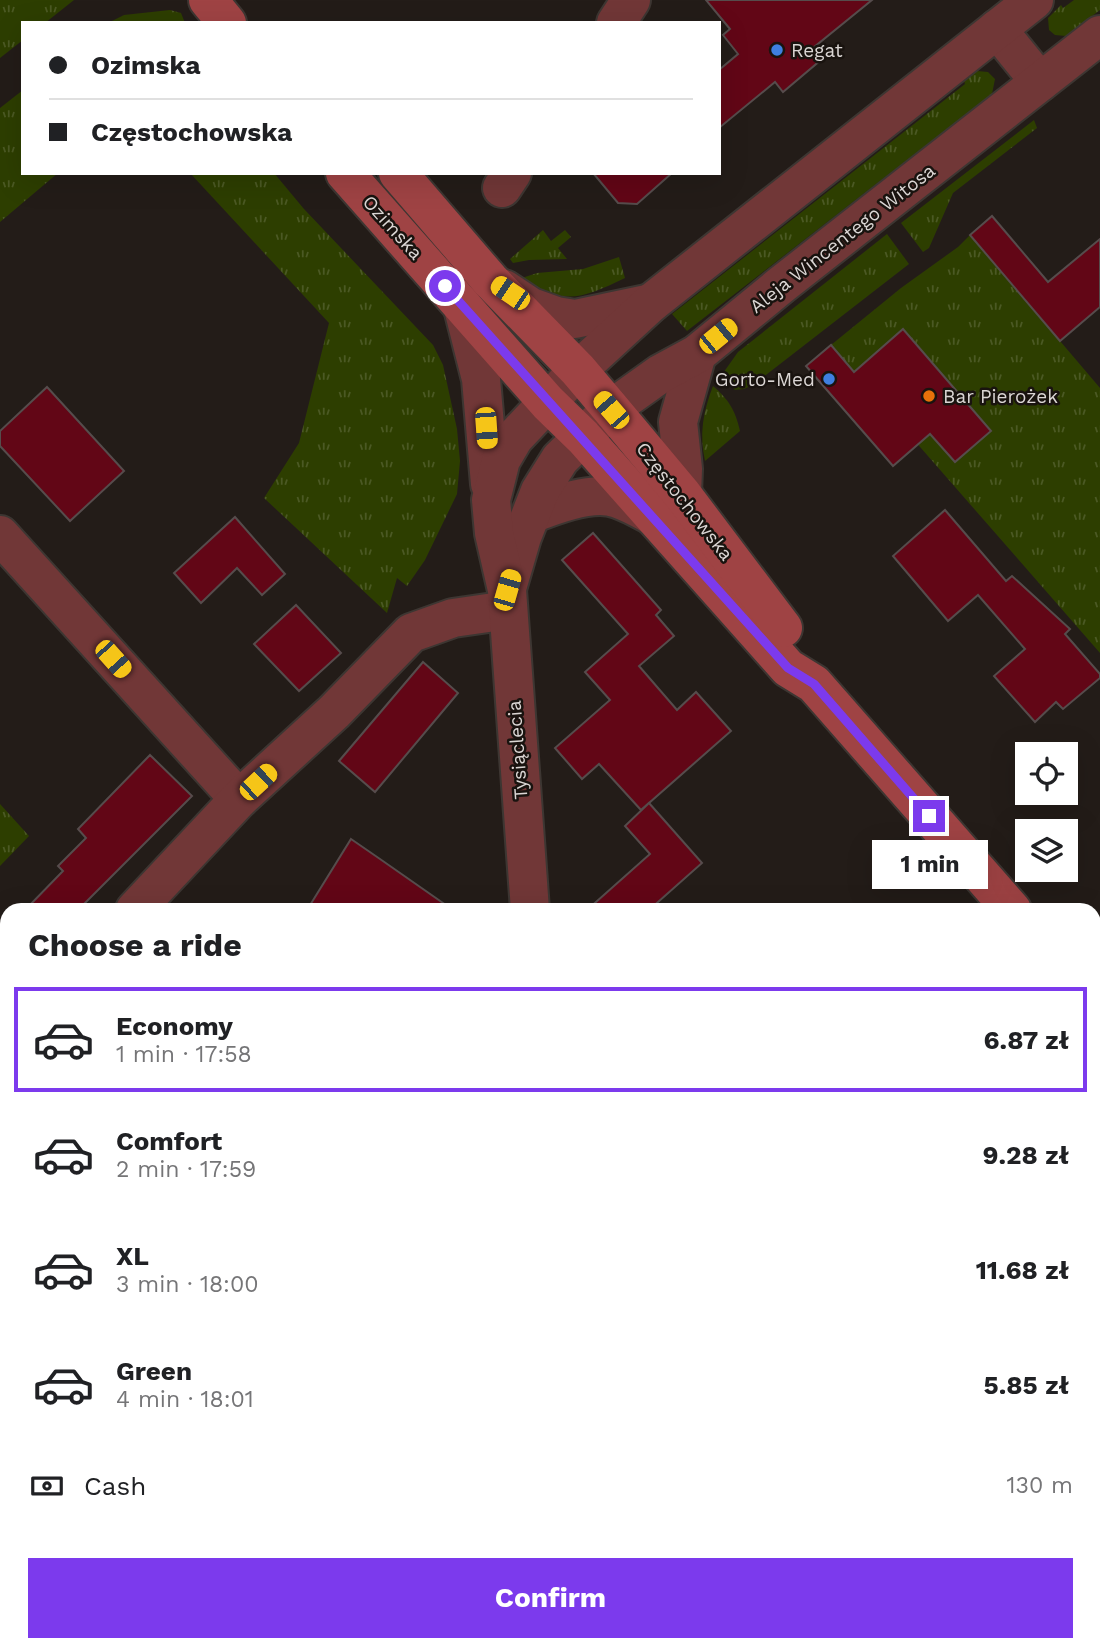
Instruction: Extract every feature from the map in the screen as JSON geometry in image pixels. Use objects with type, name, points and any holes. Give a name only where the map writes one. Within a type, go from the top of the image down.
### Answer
[{"type":"main road","points":[[208,0],[225,21]]},
{"type":"main road","name":"Ozimska","points":[[347,175],[548,403],[583,437]]},
{"type":"main road","name":"Częstochowska","points":[[400,175],[490,280],[578,370],[611,410],[668,505],[788,668],[814,684],[1006,903]]},
{"type":"main road","name":"Częstochowska","points":[[583,437],[668,505]]},
{"type":"street","points":[[617,21],[631,0]]},
{"type":"street","points":[[548,403],[578,370],[650,303],[1034,0]]},
{"type":"street","points":[[997,29],[1040,82]]},
{"type":"street","name":"Aleja Wincentego Witosa","points":[[583,437],[611,410],[660,374],[697,354],[1100,35]]},
{"type":"street","points":[[490,280],[531,307],[575,320],[650,303]]},
{"type":"street","points":[[462,304],[481,379],[491,500]]},
{"type":"street","points":[[531,514],[555,505],[601,497],[668,505],[683,469],[678,422],[697,354]]},
{"type":"street","name":"Tysiąclecia","points":[[529,903],[507,600],[494,533],[491,500],[501,460],[513,438],[548,403]]},
{"type":"street","name":"Tysiąclecia","points":[[507,600],[522,537],[540,491],[560,459],[583,437]]},
{"type":"street","points":[[0,535],[239,799]]},
{"type":"street","points":[[142,903],[239,799],[334,712],[411,633],[427,625],[507,600]]},
{"type":"green space","points":[[0,0],[74,0],[48,21],[21,21],[21,42],[0,58]]},
{"type":"green space","points":[[1074,0],[1100,0],[1100,10],[1066,36],[1055,35],[1049,30],[1048,18],[1061,5],[1063,8]]},
{"type":"green space","points":[[170,10],[181,13],[184,21],[112,21],[124,15]]},
{"type":"green space","points":[[977,71],[988,72],[995,79],[992,94],[687,331],[672,314],[965,84],[964,81]]},
{"type":"green space","points":[[21,92],[21,175],[56,175],[0,222],[0,108]]},
{"type":"green space","points":[[1034,120],[1037,128],[953,193],[929,248],[923,252],[901,223]]},
{"type":"green space","points":[[192,175],[276,175],[304,209],[433,345],[443,365],[457,429],[460,461],[457,494],[425,560],[407,586],[397,578],[387,613],[264,498],[299,443],[329,323]]},
{"type":"green space","points":[[543,230],[551,241],[565,230],[571,237],[558,248],[567,259],[513,263],[510,259]]},
{"type":"green space","points":[[887,234],[909,264],[753,385],[735,390],[721,376],[738,352]]},
{"type":"green space","points":[[970,235],[1100,388],[1100,653],[831,345]]},
{"type":"green space","points":[[619,257],[625,278],[584,295],[561,296],[550,293],[522,278],[537,273],[583,269]]},
{"type":"green space","points":[[713,386],[731,406],[740,431],[705,461],[703,423]]},
{"type":"green space","points":[[0,804],[29,836],[0,866]]},
{"type":"building","points":[[706,0],[872,0],[813,48],[822,59],[783,92],[775,82],[721,126],[721,68],[738,54],[723,35],[730,29]]},
{"type":"building","points":[[595,175],[670,175],[637,204],[618,203]]},
{"type":"building","points":[[992,216],[1048,282],[1100,239],[1100,307],[1060,341],[970,235]]},
{"type":"building","points":[[903,329],[991,431],[955,462],[930,434],[893,466],[806,366],[831,345],[854,372]]},
{"type":"building","points":[[47,387],[124,471],[70,521],[0,446],[0,431]]},
{"type":"building","points":[[945,510],[1006,581],[1012,576],[1070,629],[1065,634],[1100,674],[1100,678],[1063,709],[1056,702],[1035,722],[994,676],[1025,649],[978,595],[948,621],[893,556]]},
{"type":"building","points":[[235,517],[285,574],[262,595],[237,568],[201,603],[174,573]]},
{"type":"building","points":[[593,533],[661,610],[656,615],[674,636],[639,666],[677,710],[696,692],[731,731],[641,810],[599,764],[582,779],[555,748],[610,700],[585,672],[628,634],[562,560]]},
{"type":"building","points":[[296,605],[341,653],[299,691],[254,644]]},
{"type":"building","points":[[423,662],[458,693],[375,792],[339,761]]},
{"type":"building","points":[[150,755],[192,796],[85,903],[32,903],[63,871],[58,866],[86,838],[78,829]]},
{"type":"building","points":[[649,803],[702,863],[657,903],[595,903],[650,854],[625,826]]},
{"type":"building","points":[[351,839],[443,903],[311,903]]},
{"type":"place","name":"Regat","points":[[777,50]]},
{"type":"place","name":"Gorto-Med","points":[[829,379]]},
{"type":"place","name":"Bar Pierożek","points":[[929,396]]},
{"type":"route","points":[[445,286],[788,668],[814,684],[929,816]]}]
